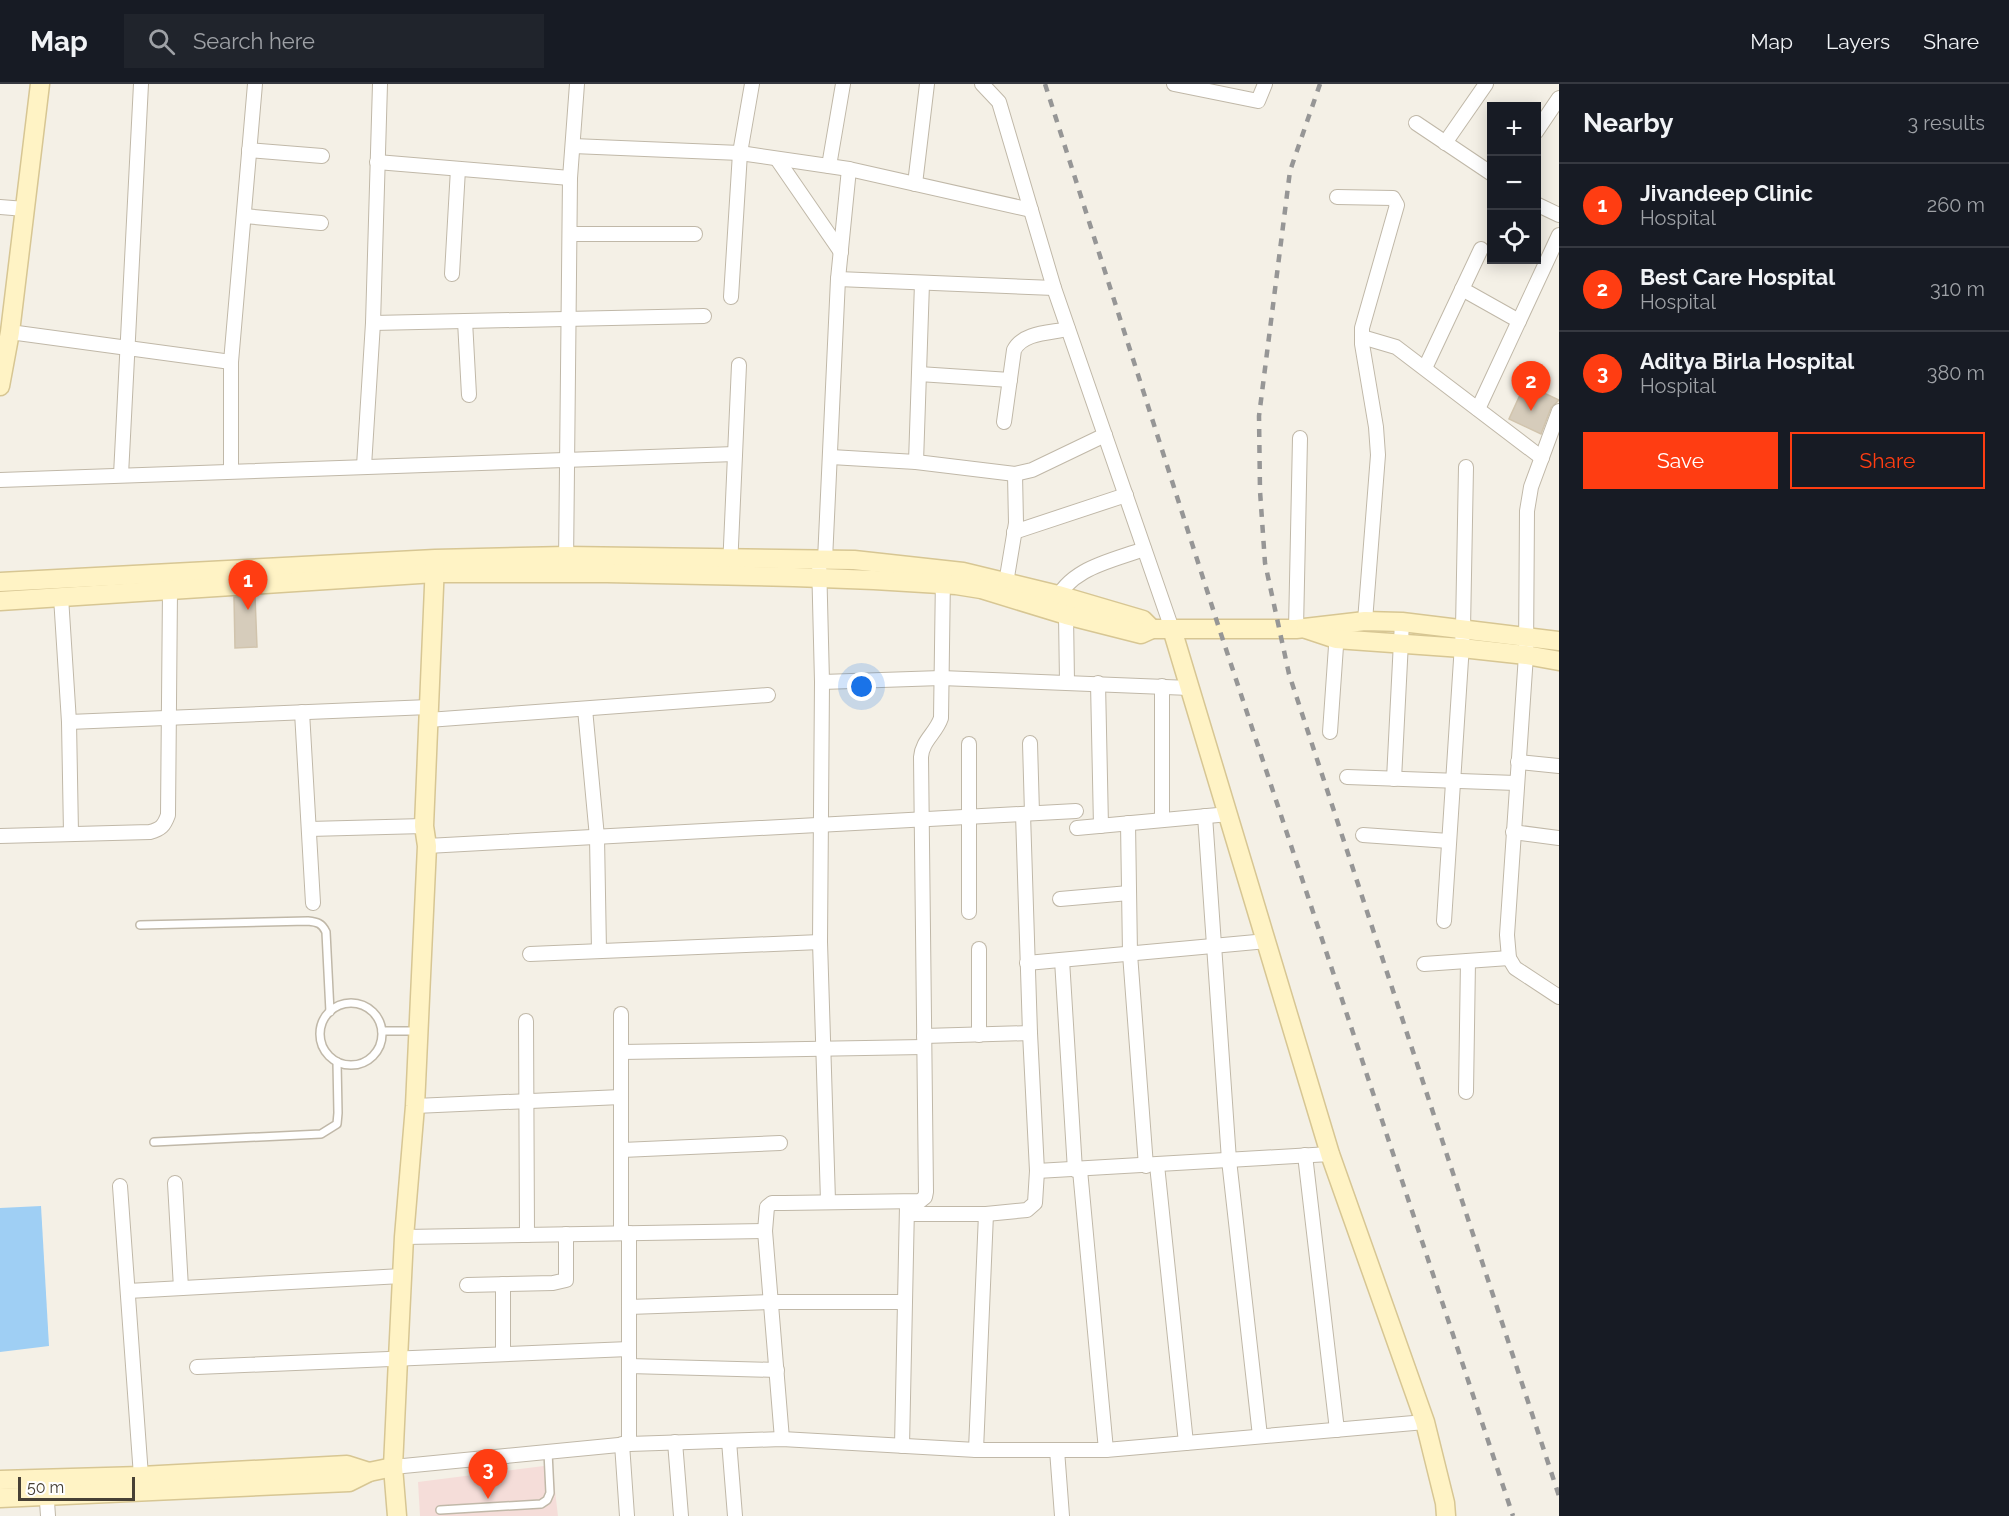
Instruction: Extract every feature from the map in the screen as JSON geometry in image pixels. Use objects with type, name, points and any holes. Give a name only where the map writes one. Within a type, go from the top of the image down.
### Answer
[{"type":"street","points":[[0,386],[40,84]]},
{"type":"street","points":[[121,475],[141,84]]},
{"type":"street","points":[[231,471],[231,362],[255,84]]},
{"type":"street","points":[[364,466],[373,323],[380,84]]},
{"type":"street","points":[[566,564],[570,178],[577,84]]},
{"type":"street","points":[[731,297],[741,153],[752,84]]},
{"type":"street","points":[[829,166],[843,84]]},
{"type":"street","points":[[915,184],[927,84]]},
{"type":"street","points":[[982,84],[999,102],[1054,288],[1172,629],[1330,1154],[1425,1422],[1445,1503],[1446,1516]]},
{"type":"street","points":[[1183,85],[1258,101],[1265,84]]},
{"type":"street","points":[[1446,142],[1486,84]]},
{"type":"street","points":[[1541,125],[1559,98]]},
{"type":"street","points":[[1416,123],[1487,171]]},
{"type":"street","points":[[573,146],[741,153],[849,169],[1031,210]]},
{"type":"street","points":[[249,150],[322,156]]},
{"type":"street","points":[[777,159],[841,252]]},
{"type":"street","points":[[377,162],[570,178]]},
{"type":"street","points":[[452,274],[458,169]]},
{"type":"street","points":[[828,1201],[820,942],[821,566],[831,457],[838,279],[849,169]]},
{"type":"street","points":[[1336,197],[1393,198],[1397,205],[1364,318],[1362,337],[1376,427],[1378,456],[1365,621]]},
{"type":"street","points":[[1541,206],[1559,214]]},
{"type":"street","points":[[0,207],[25,209]]},
{"type":"street","points":[[244,216],[321,223]]},
{"type":"street","points":[[570,234],[695,234]]},
{"type":"street","points":[[1478,409],[1559,235]]},
{"type":"street","points":[[1425,368],[1481,249]]},
{"type":"street","points":[[838,279],[1054,288]]},
{"type":"street","points":[[916,462],[922,283]]},
{"type":"street","points":[[1462,289],[1519,321]]},
{"type":"street","points":[[373,323],[704,316]]},
{"type":"street","points":[[465,321],[469,395]]},
{"type":"street","points":[[1004,422],[1014,350],[1020,341],[1024,338],[1068,329]]},
{"type":"street","points":[[1362,337],[1396,347],[1542,458]]},
{"type":"street","points":[[6,339],[127,348],[231,362]]},
{"type":"street","points":[[730,567],[739,364]]},
{"type":"street","points":[[919,374],[1010,380]]},
{"type":"street","points":[[1559,411],[1532,487],[1527,511],[1526,645],[1507,935],[1509,958],[1515,968],[1559,997]]},
{"type":"street","points":[[831,457],[916,462],[1015,474],[1032,470],[1105,435]]},
{"type":"street","points":[[1299,628],[1300,438]]},
{"type":"street","points":[[0,480],[735,454]]},
{"type":"street","points":[[1444,921],[1463,629],[1467,467]]},
{"type":"street","points":[[1006,583],[1016,510],[1015,474]]},
{"type":"street","points":[[1014,532],[1126,495]]},
{"type":"street","points":[[1067,682],[1059,607],[1066,584],[1082,572],[1144,549]]},
{"type":"street","points":[[0,582],[275,575],[435,566],[566,564],[821,566],[854,561],[943,577],[981,589],[1059,607],[1143,620],[1152,629],[1299,628],[1337,631],[1401,643],[1462,648],[1559,641]]},
{"type":"street","points":[[397,1516],[393,1467],[404,1237],[415,1106],[428,846],[424,826],[435,566]]},
{"type":"street","points":[[943,577],[963,572],[1006,583],[1059,607]]},
{"type":"street","points":[[0,601],[170,590],[275,575]]},
{"type":"street","points":[[907,1208],[925,1197],[926,1192],[922,750],[941,718],[943,577]]},
{"type":"street","points":[[0,836],[150,832],[160,829],[165,824],[168,815],[170,590]]},
{"type":"street","points":[[61,597],[69,722],[71,833]]},
{"type":"street","points":[[1337,631],[1365,621],[1402,622],[1463,629],[1526,645],[1559,661]]},
{"type":"street","points":[[1394,778],[1402,622]]},
{"type":"street","points":[[1330,732],[1337,631]]},
{"type":"street","points":[[822,682],[941,678],[1190,688]]},
{"type":"street","points":[[1098,683],[1101,826]]},
{"type":"street","points":[[1162,686],[1162,820]]},
{"type":"street","points":[[69,722],[302,712],[429,713],[585,709],[768,695]]},
{"type":"street","points":[[585,709],[597,837],[599,951]]},
{"type":"street","points":[[302,712],[313,903]]},
{"type":"street","points":[[783,1439],[765,1231],[767,1207],[772,1203],[828,1201],[986,1214],[1027,1210],[1032,1207],[1037,1196],[1027,963],[1027,814],[1030,743]]},
{"type":"street","points":[[969,744],[969,912]]},
{"type":"street","points":[[1518,762],[1559,766]]},
{"type":"street","points":[[1347,777],[1516,783]]},
{"type":"street","points":[[428,846],[1076,811]]},
{"type":"street","points":[[1077,828],[1229,814]]},
{"type":"street","points":[[1205,816],[1229,1160],[1260,1436]]},
{"type":"street","points":[[1128,823],[1130,954],[1152,1165],[1186,1443]]},
{"type":"street","points":[[309,830],[424,826]]},
{"type":"street","points":[[1513,832],[1559,838]]},
{"type":"street","points":[[1363,835],[1449,841]]},
{"type":"street","points":[[1060,899],[1129,893]]},
{"type":"street","points":[[1027,963],[1267,941]]},
{"type":"street","points":[[530,954],[820,942]]},
{"type":"street","points":[[979,949],[979,1035]]},
{"type":"street","points":[[1424,964],[1509,958]]},
{"type":"street","points":[[1062,960],[1078,1170],[1106,1450]]},
{"type":"street","points":[[1466,1092],[1468,961]]},
{"type":"street","points":[[621,1014],[622,1150],[629,1307],[627,1516]]},
{"type":"street","points":[[526,1021],[527,1235]]},
{"type":"street","points":[[621,1052],[822,1048],[1030,1033]]},
{"type":"street","points":[[415,1106],[621,1097]]},
{"type":"street","points":[[622,1150],[780,1143]]},
{"type":"street","points":[[1037,1172],[1330,1154]]},
{"type":"street","points":[[1305,1155],[1336,1430]]},
{"type":"street","points":[[175,1183],[181,1288]]},
{"type":"street","points":[[120,1186],[141,1476]]},
{"type":"street","points":[[902,1446],[907,1208]]},
{"type":"street","points":[[976,1450],[986,1214]]},
{"type":"street","points":[[404,1237],[765,1231]]},
{"type":"street","points":[[467,1285],[553,1283],[566,1280],[566,1234]]},
{"type":"street","points":[[128,1291],[402,1276]]},
{"type":"street","points":[[503,1284],[503,1354]]},
{"type":"street","points":[[629,1307],[771,1302],[904,1302]]},
{"type":"street","points":[[197,1367],[629,1349]]},
{"type":"street","points":[[629,1366],[777,1370]]},
{"type":"street","points":[[0,1480],[46,1487],[349,1482],[369,1472],[393,1467],[626,1444],[783,1439],[976,1450],[1106,1450],[1425,1422]]},
{"type":"street","points":[[729,1441],[735,1516]]},
{"type":"street","points":[[675,1442],[681,1516]]},
{"type":"street","points":[[1058,1450],[1062,1516]]},
{"type":"street","points":[[0,1498],[46,1487],[141,1476],[347,1465],[369,1472]]},
{"type":"street","points":[[46,1487],[48,1516]]},
{"type":"lane","points":[[140,925],[319,922],[324,926],[326,932],[330,1012]]},
{"type":"lane","points":[[348,1004],[366,1008],[379,1022],[381,1041],[378,1050],[364,1062],[355,1065],[337,1062],[324,1050],[320,1034],[321,1026],[330,1012],[348,1004]]},
{"type":"lane","points":[[381,1031],[418,1031]]},
{"type":"lane","points":[[154,1142],[321,1134],[337,1124],[337,1062]]},
{"type":"lane","points":[[440,1510],[541,1504],[547,1500],[550,1493],[548,1452]]},
{"type":"shaded area","points":[[552,1465],[558,1516],[420,1516],[418,1482]]},
{"type":"water","points":[[41,1206],[49,1346],[0,1352],[0,1208]]},
{"type":"building","points":[[1525,384],[1559,400],[1551,408],[1541,434],[1509,419]]},
{"type":"building","points":[[255,596],[257,647],[235,648],[234,597]]},
{"type":"railway","points":[[1045,84],[1219,628],[1513,1516]]},
{"type":"railway","points":[[1320,84],[1290,171],[1259,416],[1260,491],[1265,563],[1289,674],[1559,1496]]},
{"type":"place","name":"Best Care Hospital","points":[[1531,411]]},
{"type":"place","name":"Jivandeep Clinic","points":[[248,610]]},
{"type":"place","name":"Aditya Birla Hospital","points":[[488,1499]]}]
